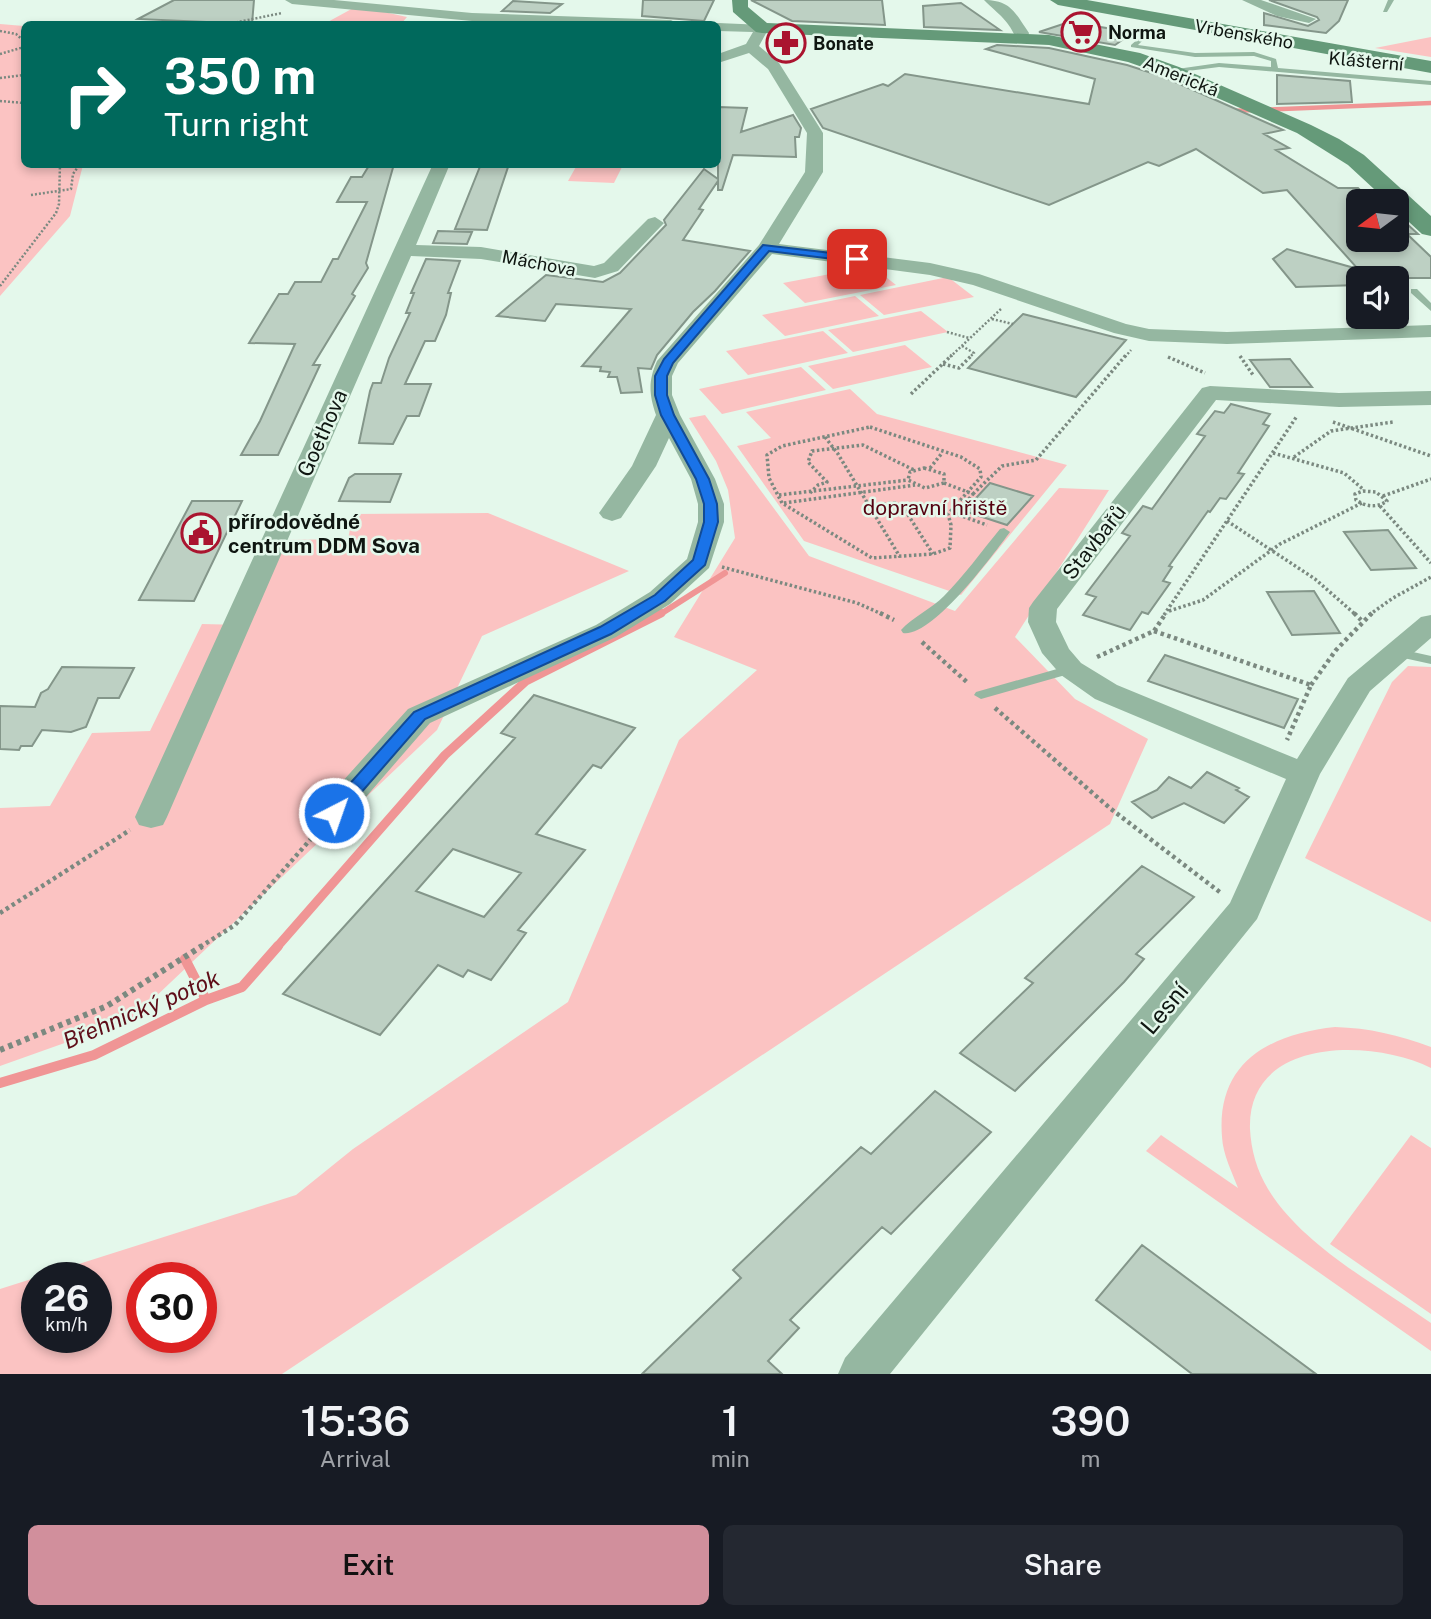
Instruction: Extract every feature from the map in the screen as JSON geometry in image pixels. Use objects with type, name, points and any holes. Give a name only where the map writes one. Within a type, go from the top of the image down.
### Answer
[{"type":"street","points":[[300,0],[468,21],[492,0]]},
{"type":"street","points":[[740,0],[739,8],[762,28]]},
{"type":"street","points":[[991,0],[1006,10],[1022,33],[1021,38]]},
{"type":"street","name":"Vrbenského","points":[[1058,0],[1431,67]]},
{"type":"street","points":[[1248,0],[1282,13],[1309,19]]},
{"type":"street","points":[[721,27],[762,28]]},
{"type":"street","points":[[721,58],[751,47],[762,28]]},
{"type":"street","name":"Americká","points":[[762,28],[1021,38],[1104,49],[1172,71],[1304,129],[1364,167],[1431,229]]},
{"type":"street","points":[[334,813],[419,716],[606,631],[660,598],[700,562],[711,522],[711,504],[703,479],[668,415],[661,395],[661,376],[668,362],[767,248],[814,172],[815,133],[774,66],[751,47]]},
{"type":"street","name":"Goethova","points":[[151,817],[440,168]]},
{"type":"street","name":"Máchova","points":[[403,250],[481,253],[595,272],[611,267],[655,223]]},
{"type":"street","points":[[767,248],[930,269],[1022,293],[1121,329],[1144,334],[1179,338],[1227,338],[1431,331]]},
{"type":"street","name":"Stavbařů","points":[[1290,768],[1106,692],[1071,669],[1056,653],[1042,622],[1043,608],[1210,393],[1339,400],[1431,398]]},
{"type":"street","points":[[612,513],[644,466],[668,415]]},
{"type":"street","name":"Lesní","points":[[861,1374],[1245,910],[1290,768],[1359,685],[1431,623]]},
{"type":"lane","points":[[1384,11],[1391,0]]},
{"type":"lane","points":[[1146,34],[1133,46],[1165,47],[1195,55],[1262,54],[1274,60],[1275,68]]},
{"type":"lane","points":[[1195,55],[1207,43]]},
{"type":"lane","name":"Klášterní","points":[[1172,71],[1219,65],[1431,83]]},
{"type":"lane","points":[[1414,291],[1431,308]]},
{"type":"lane","points":[[908,630],[923,622],[954,593],[1004,532]]},
{"type":"lane","points":[[1395,652],[1431,660]]},
{"type":"lane","points":[[981,695],[1071,669]]},
{"type":"path","points":[[245,21],[274,16],[300,0]]},
{"type":"path","points":[[0,30],[16,34],[21,38]]},
{"type":"path","points":[[0,53],[21,48]]},
{"type":"path","points":[[0,78],[21,75]]},
{"type":"path","points":[[0,102],[21,102]]},
{"type":"path","points":[[0,102],[21,102]]},
{"type":"path","points":[[0,286],[56,213],[60,168]]},
{"type":"path","points":[[31,195],[71,189],[78,168]]},
{"type":"path","points":[[0,274],[11,274]]},
{"type":"path","points":[[911,394],[991,318],[1022,293]]},
{"type":"path","points":[[991,318],[1013,324]]},
{"type":"path","points":[[947,332],[970,338]]},
{"type":"path","points":[[1004,532],[956,514],[1002,466],[1036,460],[1144,334],[1161,354],[1209,374]]},
{"type":"path","points":[[1071,669],[1154,631],[1300,413],[1270,396],[1227,338]]},
{"type":"path","points":[[943,364],[959,368],[974,353],[962,345]]},
{"type":"path","points":[[1325,420],[1431,456]]},
{"type":"path","points":[[1373,425],[1378,437]]},
{"type":"path","points":[[870,427],[910,438],[942,453],[977,465],[981,477],[948,514],[951,525],[950,548],[933,554],[901,558],[872,558],[782,503],[766,467],[767,455],[782,446],[870,427]]},
{"type":"path","points":[[1294,457],[1320,437],[1350,427]]},
{"type":"path","points":[[825,437],[836,448],[901,558]]},
{"type":"path","points":[[810,493],[818,485],[827,482],[807,462],[812,451],[863,445],[914,470]]},
{"type":"path","points":[[930,468],[942,453]]},
{"type":"path","points":[[1273,453],[1343,473],[1365,491],[1383,496],[1431,479]]},
{"type":"path","points":[[908,480],[908,474],[914,470],[930,468],[944,474],[944,483]]},
{"type":"path","points":[[779,495],[908,480],[915,485]]},
{"type":"path","points":[[782,503],[915,485],[931,488],[944,483],[973,494]]},
{"type":"path","points":[[1365,491],[1355,494],[1356,500],[1380,506],[1386,503],[1383,496]]},
{"type":"path","points":[[868,505],[895,503],[904,507],[933,554]]},
{"type":"path","points":[[1168,611],[1203,600],[1271,551],[1362,503]]},
{"type":"path","points":[[1380,506],[1431,563]]},
{"type":"path","points":[[1227,521],[1315,579],[1361,620]]},
{"type":"path","points":[[1290,768],[1311,685],[1337,646],[1361,620],[1431,577]]},
{"type":"path","points":[[1154,631],[1311,685]]},
{"type":"path","points":[[0,1051],[107,1006],[234,925],[334,813]]},
{"type":"path","points":[[0,913],[151,817]]},
{"type":"green space","points":[[357,6],[407,17],[404,21],[330,21]]},
{"type":"green space","points":[[0,24],[21,26],[21,168],[82,168],[70,216],[0,296]]},
{"type":"green space","points":[[1431,37],[1431,57],[1375,48]]},
{"type":"green space","points":[[575,168],[622,168],[614,183],[568,181]]},
{"type":"green space","points":[[872,266],[896,285],[805,303],[783,283]]},
{"type":"green space","points":[[948,277],[974,297],[884,315],[860,295]]},
{"type":"green space","points":[[855,296],[879,316],[785,336],[762,315]]},
{"type":"green space","points":[[921,311],[948,332],[853,352],[828,330]]},
{"type":"green space","points":[[823,331],[848,353],[748,375],[726,351]]},
{"type":"green space","points":[[905,345],[932,367],[833,389],[808,366]]},
{"type":"green space","points":[[801,367],[826,390],[722,414],[699,389]]},
{"type":"green space","name":"dopravní hřiště","points":[[850,389],[877,414],[1067,465],[961,595],[804,541],[737,446],[771,438],[746,412]]},
{"type":"green space","points":[[705,415],[809,556],[955,611],[1059,488],[1109,490],[1015,637],[1075,699],[1148,739],[1110,824],[282,1374],[0,1374],[0,1289],[21,1282],[21,1353],[112,1353],[112,1262],[85,1262],[296,1195],[353,1149],[568,1002],[679,740],[757,670],[674,637],[735,538],[728,490],[716,461],[689,418]]},
{"type":"green space","points":[[488,513],[629,571],[482,636],[437,730],[132,1019],[0,1066],[0,808],[50,806],[92,733],[150,731],[202,624],[243,625],[283,540],[348,539],[353,514]]},
{"type":"green space","points":[[1408,666],[1431,667],[1431,922],[1305,858],[1392,682]]},
{"type":"green space","points":[[1335,1027],[1384,1033],[1431,1047],[1431,1068],[1406,1058],[1378,1052],[1347,1050],[1318,1053],[1291,1061],[1269,1076],[1255,1098],[1250,1129],[1255,1160],[1268,1189],[1301,1229],[1342,1263],[1431,1323],[1431,1351],[1146,1151],[1161,1135],[1238,1188],[1223,1144],[1222,1111],[1228,1089],[1238,1071],[1252,1056],[1269,1045],[1311,1031]]},
{"type":"green space","points":[[1411,1135],[1431,1148],[1431,1314],[1330,1244]]},
{"type":"building","points":[[174,0],[254,0],[252,21],[138,19]]},
{"type":"building","points":[[643,0],[714,0],[704,21],[642,16]]},
{"type":"building","points":[[751,0],[882,0],[885,25],[792,21]]},
{"type":"building","points":[[1269,0],[1348,0],[1339,21],[1326,33],[1264,25],[1264,13],[1308,26],[1319,20]]},
{"type":"building","points":[[513,1],[562,4],[550,13],[502,11]]},
{"type":"building","points":[[961,3],[1000,30],[924,27],[923,6]]},
{"type":"building","name":"Norma","points":[[1069,22],[1125,31],[1116,39],[1122,40],[1115,45],[1039,32]]},
{"type":"building","points":[[997,45],[1049,48],[1127,65],[1164,77],[1283,130],[1264,134],[1289,148],[1276,150],[1338,188],[1359,189],[1346,189],[1346,252],[1409,252],[1409,236],[1431,257],[1431,278],[1409,278],[1409,266],[1355,266],[1287,190],[1263,193],[1196,149],[1159,166],[1148,162],[1049,205],[823,128],[811,109],[883,84],[888,86],[905,74],[1089,104],[1095,79],[986,49]]},
{"type":"building","points":[[1277,75],[1350,81],[1352,102],[1277,104]]},
{"type":"building","points":[[721,107],[747,108],[741,132],[793,115],[801,128],[799,137],[795,137],[796,157],[733,155],[722,190],[718,190],[718,181],[699,209],[703,210],[683,240],[750,251],[693,312],[657,355],[651,369],[638,368],[642,392],[621,393],[617,377],[608,377],[610,372],[600,371],[601,367],[582,366],[631,309],[556,304],[545,321],[497,316],[546,275],[603,282],[620,273],[666,225],[664,220],[704,169],[718,179],[718,168],[721,168]]},
{"type":"building","points":[[368,168],[393,168],[366,263],[368,268],[352,294],[355,296],[313,365],[320,365],[278,455],[241,455],[260,421],[295,344],[249,343],[279,294],[288,294],[295,282],[321,282],[333,259],[338,259],[367,202],[337,202],[351,177],[362,177]]},
{"type":"building","points":[[479,168],[508,168],[487,230],[455,229]]},
{"type":"building","points":[[1409,226],[1418,234],[1409,234]]},
{"type":"building","points":[[438,231],[472,232],[467,244],[433,243]]},
{"type":"building","points":[[1287,249],[1347,266],[1346,285],[1296,287],[1273,259]]},
{"type":"building","points":[[426,259],[460,261],[448,293],[451,293],[446,315],[435,341],[425,341],[405,384],[431,384],[419,416],[407,416],[393,444],[359,443],[370,391],[373,383],[381,383],[389,358],[410,313],[406,313],[414,293],[411,293]]},
{"type":"building","points":[[1023,314],[1126,340],[1076,397],[968,368]]},
{"type":"building","points":[[1290,359],[1312,387],[1270,387],[1250,360]]},
{"type":"building","points":[[1231,404],[1270,414],[1263,424],[1269,426],[1238,473],[1244,474],[1226,499],[1220,498],[1210,512],[1208,511],[1169,566],[1172,567],[1163,581],[1170,583],[1148,614],[1142,612],[1130,630],[1083,615],[1096,597],[1086,594],[1130,536],[1122,533],[1143,506],[1152,509],[1205,436],[1197,434],[1215,411],[1224,413]]},
{"type":"building","points":[[355,474],[401,474],[390,502],[339,501],[349,478]]},
{"type":"building","points":[[990,483],[1033,496],[1007,525],[964,511]]},
{"type":"building","name":"přírodovědné centrum DDM Sova","points":[[192,501],[242,501],[194,601],[139,600]]},
{"type":"building","points":[[1388,530],[1416,568],[1371,570],[1344,532]]},
{"type":"building","points":[[1314,591],[1340,633],[1292,635],[1267,592]]},
{"type":"building","points":[[1165,655],[1298,699],[1284,728],[1148,681]]},
{"type":"building","points":[[62,667],[134,668],[119,698],[98,698],[86,727],[71,732],[42,730],[32,746],[21,746],[19,750],[0,749],[0,706],[35,707],[41,693],[48,689]]},
{"type":"building","points":[[534,695],[635,728],[601,768],[593,765],[536,834],[585,850],[518,930],[526,933],[491,980],[468,970],[463,977],[438,965],[380,1035],[283,994],[515,738],[501,733]],"holes":[[[453,849],[521,873],[484,917],[416,891]]]},
{"type":"building","points":[[1207,772],[1239,788],[1236,790],[1249,797],[1224,823],[1184,803],[1152,818],[1132,802],[1157,790],[1169,777],[1191,788]]},
{"type":"building","points":[[1142,866],[1194,897],[1136,954],[1144,959],[1124,982],[1015,1091],[960,1053],[1033,983],[1025,978]]},
{"type":"building","points":[[935,1091],[991,1132],[891,1234],[882,1227],[790,1320],[799,1328],[768,1361],[782,1374],[642,1374],[741,1278],[733,1270],[861,1147],[871,1154]]},
{"type":"building","points":[[1142,1245],[1316,1374],[1192,1374],[1096,1300]]},
{"type":"waterway","points":[[1231,111],[1431,103]]},
{"type":"waterway","name":"Břehnický potok","points":[[659,615],[725,573]]},
{"type":"waterway","name":"Břehnický potok","points":[[277,947],[445,755],[526,681],[661,613]]},
{"type":"waterway","name":"Břehnický potok","points":[[206,1000],[242,987],[278,946]]},
{"type":"waterway","points":[[185,959],[206,1000]]},
{"type":"waterway","name":"Břehnický potok","points":[[0,1083],[94,1055],[206,1000]]},
{"type":"place","name":"Norma","points":[[1081,32]]},
{"type":"place","name":"Bonate","points":[[786,43]]},
{"type":"place","name":"přírodovědné centrum DDM Sova","points":[[201,533]]},
{"type":"route","points":[[334,813],[419,716],[606,631],[660,598],[700,562],[711,522],[711,504],[703,479],[668,415],[661,395],[661,376],[668,362],[767,248],[857,259]]}]
